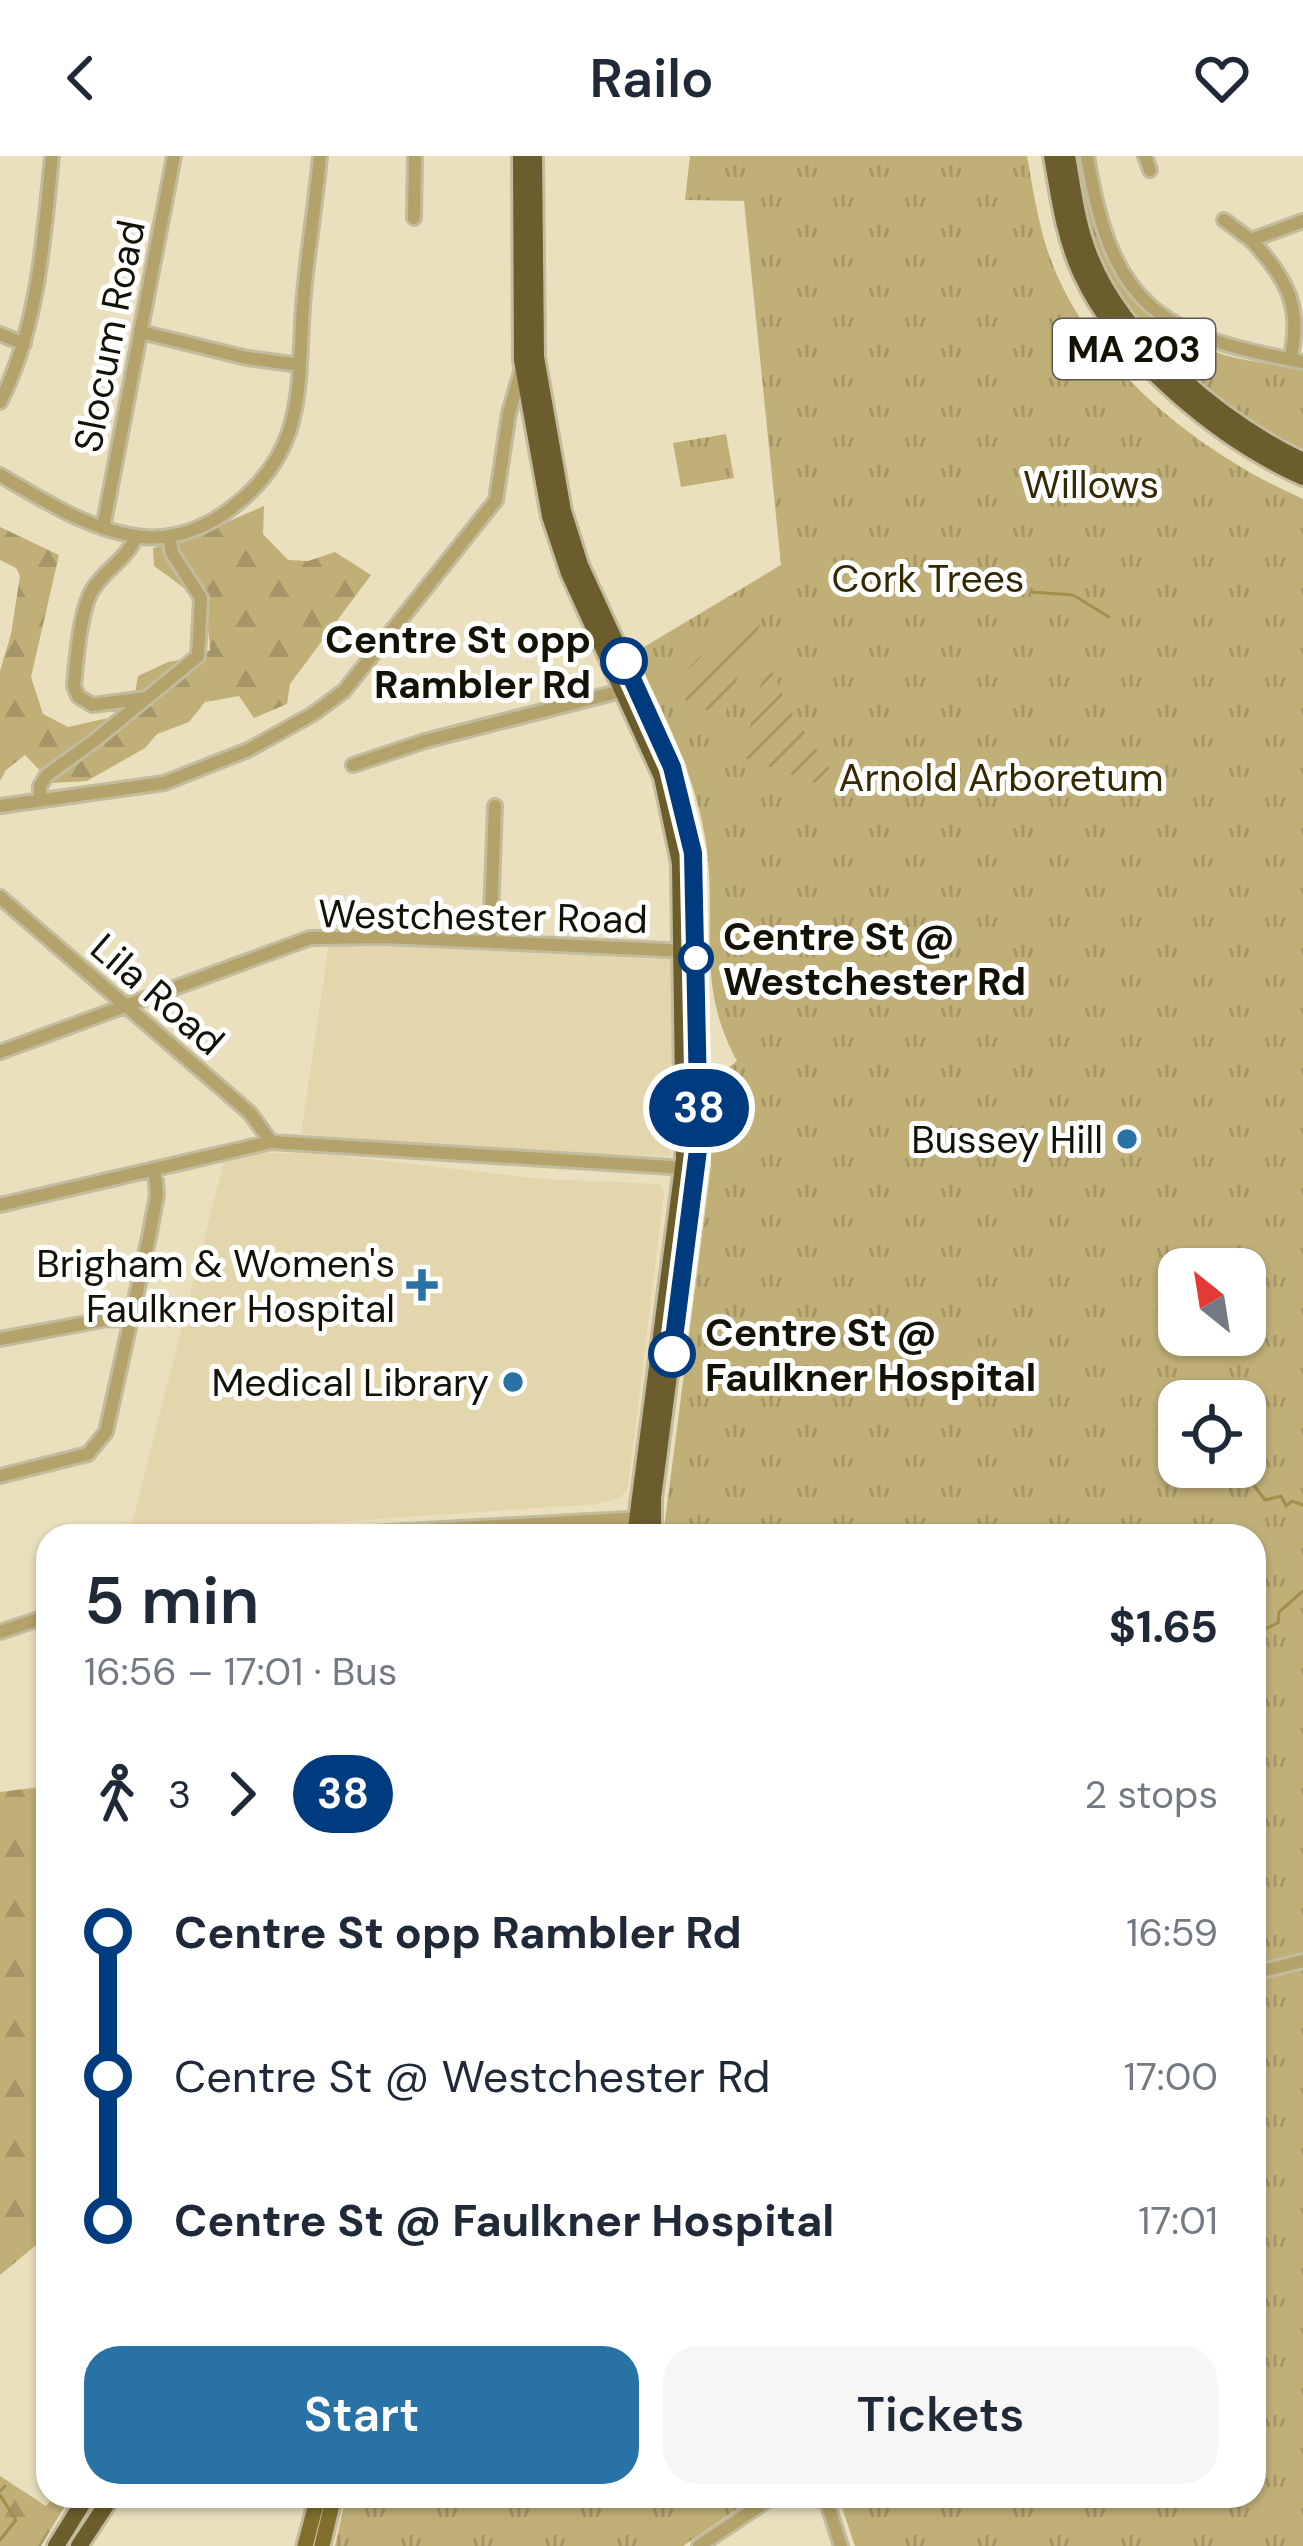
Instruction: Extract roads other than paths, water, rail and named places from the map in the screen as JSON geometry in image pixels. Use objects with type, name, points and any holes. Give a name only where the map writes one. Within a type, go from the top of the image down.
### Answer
[{"type":"highway","points":[[520,156],[523,364],[533,426],[562,558],[630,689]]},
{"type":"highway","points":[[534,156],[535,349],[559,492],[580,565],[672,809],[689,952],[690,1168],[645,1524]]},
{"type":"highway","name":"MA 203","points":[[1052,156],[1074,257],[1114,327],[1212,423],[1303,477]]},
{"type":"highway","name":"MA 203","points":[[1067,156],[1087,249],[1124,316],[1216,407],[1303,461]]},
{"type":"highway","points":[[56,2546],[80,2508]]},
{"type":"highway","points":[[79,2546],[104,2508]]},
{"type":"main road","points":[[305,2546],[315,2508]]},
{"type":"main road","points":[[322,2546],[331,2508]]},
{"type":"street","points":[[0,402],[24,344],[52,156]]},
{"type":"street","name":"Slocum Road","points":[[103,527],[174,156]]},
{"type":"street","points":[[0,475],[81,520],[136,536],[169,536],[217,518],[262,481],[288,442],[298,410],[320,156]]},
{"type":"street","points":[[414,218],[415,156]]},
{"type":"street","points":[[1087,156],[1103,233],[1141,295],[1168,320],[1211,342],[1297,361],[1296,312],[1280,274],[1251,240],[1224,220]]},
{"type":"street","points":[[1145,156],[1150,170]]},
{"type":"street","points":[[1251,240],[1303,221]]},
{"type":"street","points":[[141,332],[247,358],[300,365]]},
{"type":"street","points":[[0,334],[24,344]]},
{"type":"street","points":[[0,806],[186,777],[248,750],[341,695],[493,506],[523,364]]},
{"type":"street","points":[[507,429],[517,424],[533,426]]},
{"type":"street","points":[[136,536],[128,555],[88,598],[74,686],[81,699],[92,705],[148,698]]},
{"type":"street","points":[[40,800],[46,775],[198,654],[201,598],[172,553],[169,536]]},
{"type":"street","points":[[352,765],[425,741],[630,689]]},
{"type":"street","points":[[490,943],[496,806]]},
{"type":"street","name":"Lila Road","points":[[0,897],[250,1113],[271,1142]]},
{"type":"street","name":"Westchester Road","points":[[0,1052],[310,938],[689,952]]},
{"type":"street","points":[[0,1205],[271,1142],[690,1168]]},
{"type":"street","points":[[0,1476],[77,1458],[97,1448],[106,1432],[157,1195],[155,1171]]},
{"type":"street","points":[[0,1339],[108,1318],[131,1320]]},
{"type":"street","points":[[0,1632],[36,1620]]},
{"type":"street","points":[[1266,1970],[1303,1961]]},
{"type":"street","points":[[699,2546],[756,2508]]},
{"type":"street","points":[[829,2508],[841,2546]]},
{"type":"waterway","points":[[1032,592],[1073,595],[1109,617]]},
{"type":"waterway","points":[[1256,1488],[1265,1500],[1281,1496],[1286,1506],[1292,1501],[1303,1505]]},
{"type":"waterway","points":[[1266,1628],[1278,1623],[1279,1612],[1303,1591]]},
{"type":"waterway","points":[[0,2491],[5,2486]]},
{"type":"waterway","points":[[0,2495],[16,2520],[0,2540]]},
{"type":"place","name":"Centre St opp Rambler Rd","points":[[624,661]]},
{"type":"place","name":"Centre St @ Westchester Rd","points":[[696,958]]},
{"type":"place","name":"Bussey Hill","points":[[1127,1139]]},
{"type":"place","name":"Brigham & Women's Faulkner Hospital","points":[[422,1285]]},
{"type":"place","name":"Centre St @ Faulkner Hospital","points":[[672,1354]]},
{"type":"place","name":"Medical Library","points":[[513,1382]]},
{"type":"park label","name":"Willows","points":[[1091,484]]},
{"type":"park label","name":"Cork Trees","points":[[928,578]]},
{"type":"park label","name":"Arnold Arboretum","points":[[1001,777]]}]
